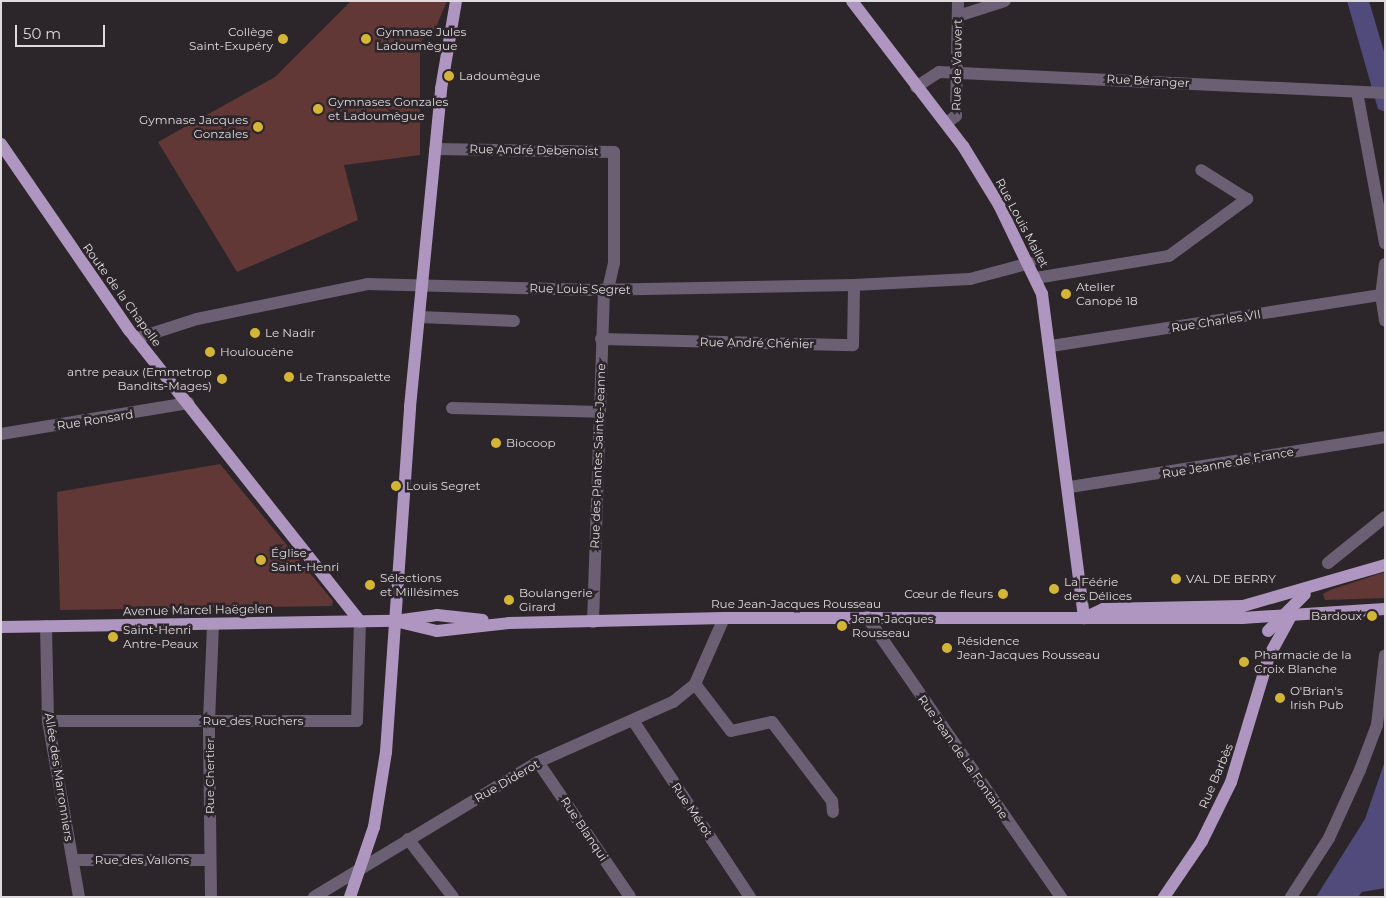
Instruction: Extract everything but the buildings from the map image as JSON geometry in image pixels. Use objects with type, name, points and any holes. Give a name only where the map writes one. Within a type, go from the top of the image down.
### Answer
[{"type":"main road","points":[[350,897],[361,869],[382,788],[422,285],[436,144],[456,1]]},
{"type":"main road","name":"Rue Louis Mallet","points":[[852,1],[916,87],[946,123],[1030,262],[1036,278],[1051,346],[1070,487],[1084,618]]},
{"type":"main road","name":"Route de la Chapelle","points":[[1,144],[135,339],[188,403],[360,621]]},
{"type":"main road","name":"Rue Jean-Jacques Rousseau","points":[[1084,618],[1103,609],[1259,602],[1385,565]]},
{"type":"main road","points":[[1318,586],[1320,610],[1385,609]]},
{"type":"main road","name":"Rue Jean-Jacques Rousseau","points":[[395,622],[437,615],[509,624],[724,618],[867,617],[1084,618],[1271,623],[1318,586]]},
{"type":"main road","points":[[1259,602],[1271,623]]},
{"type":"main road","name":"Rue Barbès","points":[[1164,897],[1202,840],[1230,782],[1268,656],[1271,623],[1292,614],[1320,610]]},
{"type":"main road","name":"Avenue Marcel Haëgelen","points":[[1,627],[395,622]]},
{"type":"street","name":"Rue de Vauvert","points":[[946,123],[956,116],[958,1]]},
{"type":"street","points":[[958,16],[1005,1]]},
{"type":"street","name":"Rue Béranger","points":[[916,87],[939,72],[1385,93]]},
{"type":"street","points":[[1357,92],[1385,243]]},
{"type":"street","name":"Rue André Debenoist","points":[[436,144],[614,152],[614,263],[606,290]]},
{"type":"street","points":[[1036,278],[1169,256],[1247,199],[1201,170]]},
{"type":"street","name":"Rue Louis Segret","points":[[135,339],[196,320],[367,284],[606,290],[854,285],[970,279],[1030,262]]},
{"type":"street","points":[[1385,264],[1381,295],[1385,321]]},
{"type":"street","name":"Rue André Chénier","points":[[601,339],[854,345],[854,285]]},
{"type":"street","name":"Rue des Plantes Sainte-Jeanne","points":[[594,622],[601,339],[606,290]]},
{"type":"street","name":"Rue Charles VII","points":[[1051,346],[1381,295]]},
{"type":"street","points":[[420,317],[514,321]]},
{"type":"street","name":"Rue Ronsard","points":[[1,434],[188,403]]},
{"type":"street","points":[[452,408],[600,412]]},
{"type":"street","name":"Rue Jeanne de France","points":[[1070,487],[1385,437]]},
{"type":"street","points":[[1328,563],[1385,517]]},
{"type":"street","name":"Rue Jean de La Fontaine","points":[[867,617],[1061,897]]},
{"type":"street","name":"Rue Diderot","points":[[314,897],[538,762],[634,722],[673,702],[695,684],[724,618]]},
{"type":"street","name":"Rue des Ruchers","points":[[48,721],[358,721],[360,621]]},
{"type":"street","name":"Rue Chertier","points":[[211,897],[209,721],[214,625]]},
{"type":"street","name":"Allée des Marronniers","points":[[46,626],[48,721],[79,897]]},
{"type":"street","points":[[1291,897],[1329,838],[1378,725],[1385,655]]},
{"type":"street","points":[[695,684],[731,731],[772,722],[832,801],[833,812]]},
{"type":"street","name":"Rue Mérot","points":[[634,722],[750,897]]},
{"type":"street","name":"Rue Blanqui","points":[[538,762],[630,897]]},
{"type":"street","points":[[408,839],[453,897]]},
{"type":"street","name":"Rue des Vallons","points":[[73,860],[210,860]]},
{"type":"shaded area","name":"Gymnases Gonzales et Ladoumègue","points":[[351,1],[447,1],[436,27],[420,43],[420,155],[344,165],[358,220],[237,272],[158,142],[275,77]]},
{"type":"shaded area","points":[[1347,1],[1369,1],[1385,55],[1385,112],[1378,109]]},
{"type":"shaded area","points":[[220,464],[333,601],[332,606],[60,610],[57,492]]},
{"type":"shaded area","points":[[1385,572],[1385,598],[1325,600],[1323,594],[1330,590]]},
{"type":"shaded area","points":[[1385,761],[1385,888],[1362,892],[1358,897],[1316,897],[1365,819]]},
{"type":"place","name":"Collège Saint-Exupéry","points":[[283,39]]},
{"type":"place","name":"Gymnase Jules Ladoumègue","points":[[366,39]]},
{"type":"place","name":"Ladoumègue","points":[[449,76]]},
{"type":"place","name":"Gymnases Gonzales et Ladoumègue","points":[[318,109]]},
{"type":"place","name":"Gymnase Jacques Gonzales","points":[[258,127]]},
{"type":"place","name":"Atelier Canopé 18","points":[[1066,294]]},
{"type":"place","name":"Le Nadir","points":[[255,333]]},
{"type":"place","name":"Houloucène","points":[[210,352]]},
{"type":"place","name":"Le Transpalette","points":[[289,377]]},
{"type":"place","name":"antre peaux (Emmetrop Bandits-Mages)","points":[[222,379]]},
{"type":"place","name":"Biocoop","points":[[496,443]]},
{"type":"place","name":"Louis Segret","points":[[396,486]]},
{"type":"place","name":"Église Saint-Henri","points":[[261,560]]},
{"type":"place","name":"VAL DE BERRY","points":[[1176,579]]},
{"type":"place","name":"Sélections et Millésimes","points":[[370,585]]},
{"type":"place","name":"La Féérie des Délices","points":[[1054,589]]},
{"type":"place","name":"Cœur de fleurs","points":[[1003,594]]},
{"type":"place","name":"Boulangerie Girard","points":[[509,600]]},
{"type":"place","name":"Bardoux","points":[[1372,616]]},
{"type":"place","name":"Jean-Jacques Rousseau","points":[[842,626]]},
{"type":"place","name":"Saint-Henri Antre-Peaux","points":[[113,637]]},
{"type":"place","name":"Résidence Jean-Jacques Rousseau","points":[[947,648]]},
{"type":"place","name":"Pharmacie de la Croix Blanche","points":[[1244,662]]},
{"type":"place","name":"O'Brian's Irish Pub","points":[[1280,698]]}]
